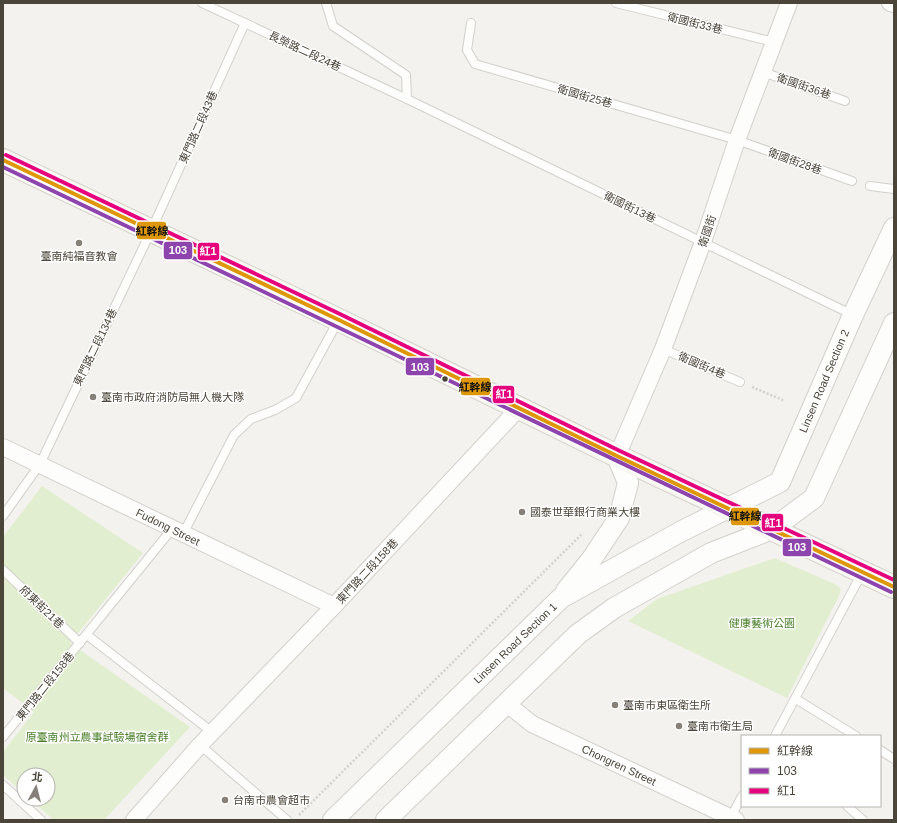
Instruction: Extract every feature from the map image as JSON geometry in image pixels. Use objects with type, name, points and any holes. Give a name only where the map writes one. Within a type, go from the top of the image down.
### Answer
[{"type":"main road","points":[[3,160],[339,320],[617,456],[894,587]]},
{"type":"street","name":"衛國街","points":[[617,456],[663,349],[703,242],[737,140],[789,3]]},
{"type":"street","points":[[890,3],[894,4]]},
{"type":"street","name":"Linsen Road Section 2","points":[[728,508],[780,482],[853,315],[894,228]]},
{"type":"street","points":[[386,820],[578,634],[614,608],[711,553],[772,529],[814,498],[894,323]]},
{"type":"street","name":"東門路二段158巷","points":[[134,820],[212,732],[334,606],[519,408]]},
{"type":"street","name":"Fudong Street","points":[[3,446],[178,532],[334,606]]},
{"type":"street","points":[[561,598],[591,560],[619,518],[628,483],[617,456]]},
{"type":"street","name":"Linsen Road Section 1","points":[[333,820],[561,598],[680,532],[728,508]]},
{"type":"street","name":"Chongren Street","points":[[506,703],[532,724],[734,819]]},
{"type":"lane","name":"長榮路二段24巷","points":[[202,3],[407,99]]},
{"type":"lane","points":[[326,3],[333,26],[406,75],[407,99]]},
{"type":"lane","name":"衛國街33巷","points":[[616,3],[774,42]]},
{"type":"lane","name":"東門路二段43巷","points":[[151,231],[245,23]]},
{"type":"lane","name":"衛國街25巷","points":[[471,23],[467,50],[475,64],[737,140]]},
{"type":"lane","name":"衛國街36巷","points":[[763,72],[845,101]]},
{"type":"lane","name":"衛國街13巷","points":[[407,99],[853,315]]},
{"type":"lane","name":"衛國街28巷","points":[[737,140],[852,182]]},
{"type":"lane","points":[[870,186],[894,189]]},
{"type":"lane","name":"東門路二段134巷","points":[[3,516],[40,464],[151,231]]},
{"type":"lane","name":"東門路二段158巷","points":[[3,738],[80,643],[178,532],[234,435],[251,419],[275,410],[296,398],[339,320]]},
{"type":"lane","name":"衛國街4巷","points":[[663,349],[740,382]]},
{"type":"lane","name":"府東街21巷","points":[[3,570],[80,643]]},
{"type":"lane","points":[[776,735],[862,572]]},
{"type":"lane","points":[[87,635],[212,732]]},
{"type":"lane","points":[[796,699],[854,735]]},
{"type":"lane","points":[[200,745],[287,820]]},
{"type":"lane","points":[[881,751],[894,759]]},
{"type":"lane","points":[[3,785],[41,820]]},
{"type":"lane","points":[[734,819],[741,799]]},
{"type":"lane","points":[[848,807],[864,820]]},
{"type":"path","points":[[740,382],[785,401]]},
{"type":"path","points":[[294,820],[587,530]]},
{"type":"green space","name":"原臺南州立農事試驗場宿舍群","points":[[42,486],[143,553],[70,643],[190,727],[104,820],[54,820],[39,807],[56,807],[56,767],[16,767],[16,787],[3,775],[3,752],[34,712],[3,688],[3,537]]},
{"type":"green space","name":"健康藝術公園","points":[[775,558],[837,585],[841,590],[787,698],[628,621],[657,599]]},
{"type":"transit line","name":"紅1","points":[[6,155],[342,315],[620,451],[894,580]]},
{"type":"transit line","name":"紅幹線","points":[[3,160],[339,320],[617,456],[894,587]]},
{"type":"transit line","name":"103","points":[[3,167],[891,592]]},
{"type":"place","name":"臺南純福音教會","points":[[79,243]]},
{"type":"place","name":"臺南市政府消防局無人機大隊","points":[[93,397]]},
{"type":"place","name":"國泰世華銀行商業大樓","points":[[522,512]]},
{"type":"place","name":"臺南市東區衛生所","points":[[615,705]]},
{"type":"place","name":"臺南市衛生局","points":[[679,726]]},
{"type":"place","name":"台南市農會超市","points":[[225,800]]}]
